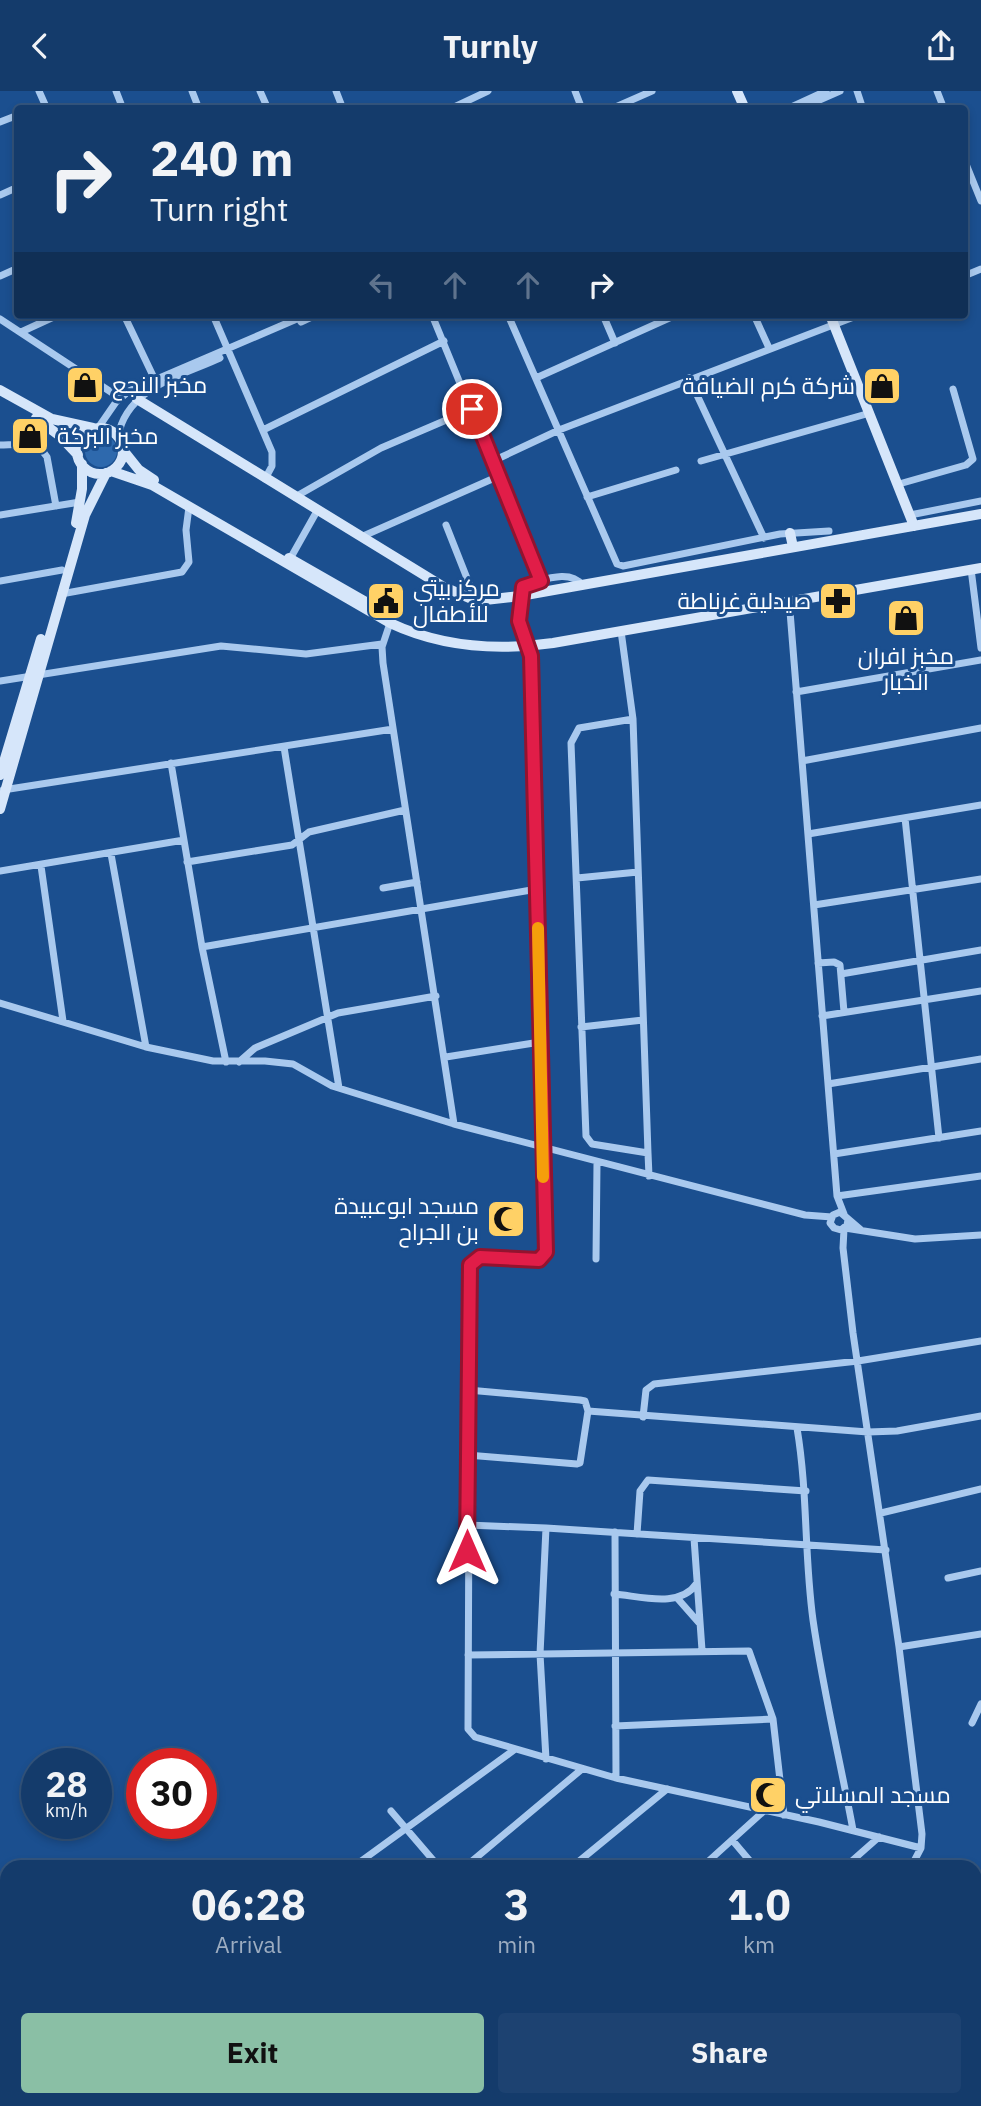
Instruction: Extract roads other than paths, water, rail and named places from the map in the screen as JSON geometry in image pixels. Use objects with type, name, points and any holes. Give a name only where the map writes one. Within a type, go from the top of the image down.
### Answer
[{"type":"street","points":[[458,105],[488,91]]},
{"type":"street","points":[[620,105],[652,91]]},
{"type":"street","points":[[796,105],[826,91]]},
{"type":"street","points":[[808,105],[840,91]]},
{"type":"street","points":[[968,169],[981,201]]},
{"type":"street","points":[[0,319],[120,398]]},
{"type":"street","points":[[21,332],[49,319]]},
{"type":"street","points":[[126,319],[155,380]]},
{"type":"street","points":[[215,319],[274,456],[265,479]]},
{"type":"street","points":[[118,436],[123,418],[137,399],[151,389],[298,319]]},
{"type":"street","points":[[0,809],[80,502],[81,438],[97,428],[120,398],[155,380],[307,319]]},
{"type":"street","points":[[434,319],[541,581]]},
{"type":"street","points":[[510,319],[613,560],[620,565],[790,533],[829,531]]},
{"type":"street","points":[[605,319],[615,343]]},
{"type":"street","points":[[536,378],[667,319]]},
{"type":"street","points":[[756,319],[769,348]]},
{"type":"street","points":[[494,461],[559,430],[769,348],[832,320],[912,521]]},
{"type":"street","points":[[263,430],[443,341]]},
{"type":"street","points":[[689,378],[764,538]]},
{"type":"street","points":[[899,484],[966,465],[973,460],[953,389]]},
{"type":"street","points":[[0,390],[52,419],[111,431],[118,436],[123,450],[147,476],[430,637]]},
{"type":"street","points":[[0,397],[54,430],[95,473],[108,472],[142,481],[390,623],[418,636],[474,646],[529,647],[789,599],[976,569],[981,648]]},
{"type":"street","points":[[137,399],[448,590],[476,601],[520,596],[793,547],[912,521],[981,501]]},
{"type":"street","points":[[295,497],[381,448],[472,409]]},
{"type":"street","points":[[701,461],[870,413]]},
{"type":"street","points":[[0,445],[36,446],[43,450],[47,457],[55,506]]},
{"type":"street","points":[[0,775],[88,506],[108,472],[121,460],[123,450]]},
{"type":"street","points":[[587,497],[677,470]]},
{"type":"street","points":[[361,537],[499,476]]},
{"type":"street","points":[[0,515],[80,502]]},
{"type":"street","points":[[61,594],[182,572],[189,562],[186,530],[189,507]]},
{"type":"street","points":[[290,559],[317,511]]},
{"type":"street","points":[[912,521],[981,514]]},
{"type":"street","points":[[446,525],[476,601]]},
{"type":"street","points":[[790,533],[793,547]]},
{"type":"street","points":[[0,581],[62,571]]},
{"type":"street","points":[[582,585],[571,576],[541,581],[524,585],[520,596],[519,621],[529,647],[545,1256],[536,1260],[480,1257],[470,1265],[467,1725],[470,1734],[514,1750],[582,1769],[921,1847]]},
{"type":"street","points":[[789,599],[837,1196],[845,1222],[843,1248],[886,1550],[922,1834],[921,1847],[914,1860]]},
{"type":"street","points":[[390,623],[382,644],[454,1124]]},
{"type":"street","points":[[621,631],[633,719],[649,1176]]},
{"type":"street","points":[[0,681],[221,646],[306,654],[382,644]]},
{"type":"street","points":[[796,692],[981,660]]},
{"type":"street","points":[[633,719],[584,726],[572,737],[581,1027],[587,1139],[592,1144],[648,1153]]},
{"type":"street","points":[[802,761],[981,728]]},
{"type":"street","points":[[3,790],[393,729]]},
{"type":"street","points":[[284,747],[339,1088]]},
{"type":"street","points":[[171,763],[202,947],[226,1062]]},
{"type":"street","points":[[808,834],[981,805]]},
{"type":"street","points":[[187,862],[292,845],[309,832],[405,810]]},
{"type":"street","points":[[905,817],[939,1137]]},
{"type":"street","points":[[0,871],[184,840]]},
{"type":"street","points":[[111,854],[146,1047]]},
{"type":"street","points":[[41,866],[63,1021]]},
{"type":"street","points":[[577,878],[638,872]]},
{"type":"street","points":[[814,905],[981,879]]},
{"type":"street","points":[[383,888],[416,882]]},
{"type":"street","points":[[202,947],[421,907],[537,890]]},
{"type":"street","points":[[841,974],[981,950]]},
{"type":"street","points":[[818,963],[836,962],[841,974],[844,1012]]},
{"type":"street","points":[[822,1016],[981,991]]},
{"type":"street","points":[[239,1062],[255,1048],[328,1017],[357,1008],[436,996]]},
{"type":"street","points":[[0,1003],[146,1047],[226,1062],[265,1061],[293,1064],[339,1088],[541,1149],[805,1215],[833,1227],[845,1222]]},
{"type":"street","points":[[581,1027],[643,1020]]},
{"type":"street","points":[[446,1057],[540,1042]]},
{"type":"street","points":[[828,1084],[981,1059]]},
{"type":"street","points":[[834,1154],[981,1131]]},
{"type":"street","points":[[597,1163],[597,1259]]},
{"type":"street","points":[[837,1196],[981,1176]]},
{"type":"street","points":[[837,1196],[832,1216],[833,1227],[843,1248]]},
{"type":"street","points":[[805,1215],[832,1216],[862,1230],[915,1239],[981,1235]]},
{"type":"street","points":[[643,1417],[646,1390],[654,1384],[858,1361],[981,1341]]},
{"type":"street","points":[[467,1455],[580,1463],[588,1411],[585,1401],[580,1400],[468,1390]]},
{"type":"street","points":[[588,1411],[868,1432],[897,1431],[981,1416]]},
{"type":"street","points":[[797,1428],[806,1491],[804,1546],[813,1621],[853,1830]]},
{"type":"street","points":[[637,1534],[640,1491],[645,1482],[652,1479],[806,1491]]},
{"type":"street","points":[[881,1513],[981,1489]]},
{"type":"street","points":[[467,1525],[886,1550]]},
{"type":"street","points":[[546,1528],[542,1554],[540,1654],[547,1759]]},
{"type":"street","points":[[615,1532],[616,1778]]},
{"type":"street","points":[[694,1538],[702,1650]]},
{"type":"street","points":[[948,1578],[981,1571]]},
{"type":"street","points":[[614,1594],[678,1599],[692,1590],[697,1583]]},
{"type":"street","points":[[678,1599],[700,1624]]},
{"type":"street","points":[[899,1647],[981,1634]]},
{"type":"street","points":[[468,1655],[748,1651],[773,1719],[784,1815]]},
{"type":"street","points":[[972,1723],[981,1704]]},
{"type":"street","points":[[615,1726],[773,1719]]},
{"type":"street","points":[[363,1860],[514,1750]]},
{"type":"street","points":[[473,1860],[582,1769]]},
{"type":"street","points":[[581,1860],[667,1789]]},
{"type":"street","points":[[710,1860],[765,1810]]},
{"type":"street","points":[[391,1811],[433,1860]]},
{"type":"street","points":[[853,1860],[879,1837]]},
{"type":"street","points":[[733,1841],[749,1860]]},
{"type":"place","name":"مخبز النجع","points":[[85,385]]},
{"type":"place","name":"شركة كرم الضيافة","points":[[882,386]]},
{"type":"place","name":"مخبز البركة","points":[[30,436]]},
{"type":"place","name":"مركز بيتي للأطفال","points":[[386,601]]},
{"type":"place","name":"صيدلية غرناطة","points":[[838,601]]},
{"type":"place","name":"مخبز افران الخبار","points":[[906,618]]},
{"type":"place","name":"مسجد ابوعبيدة بن الجراح","points":[[506,1219]]},
{"type":"place","name":"مسجد المسلاتي","points":[[768,1795]]}]
